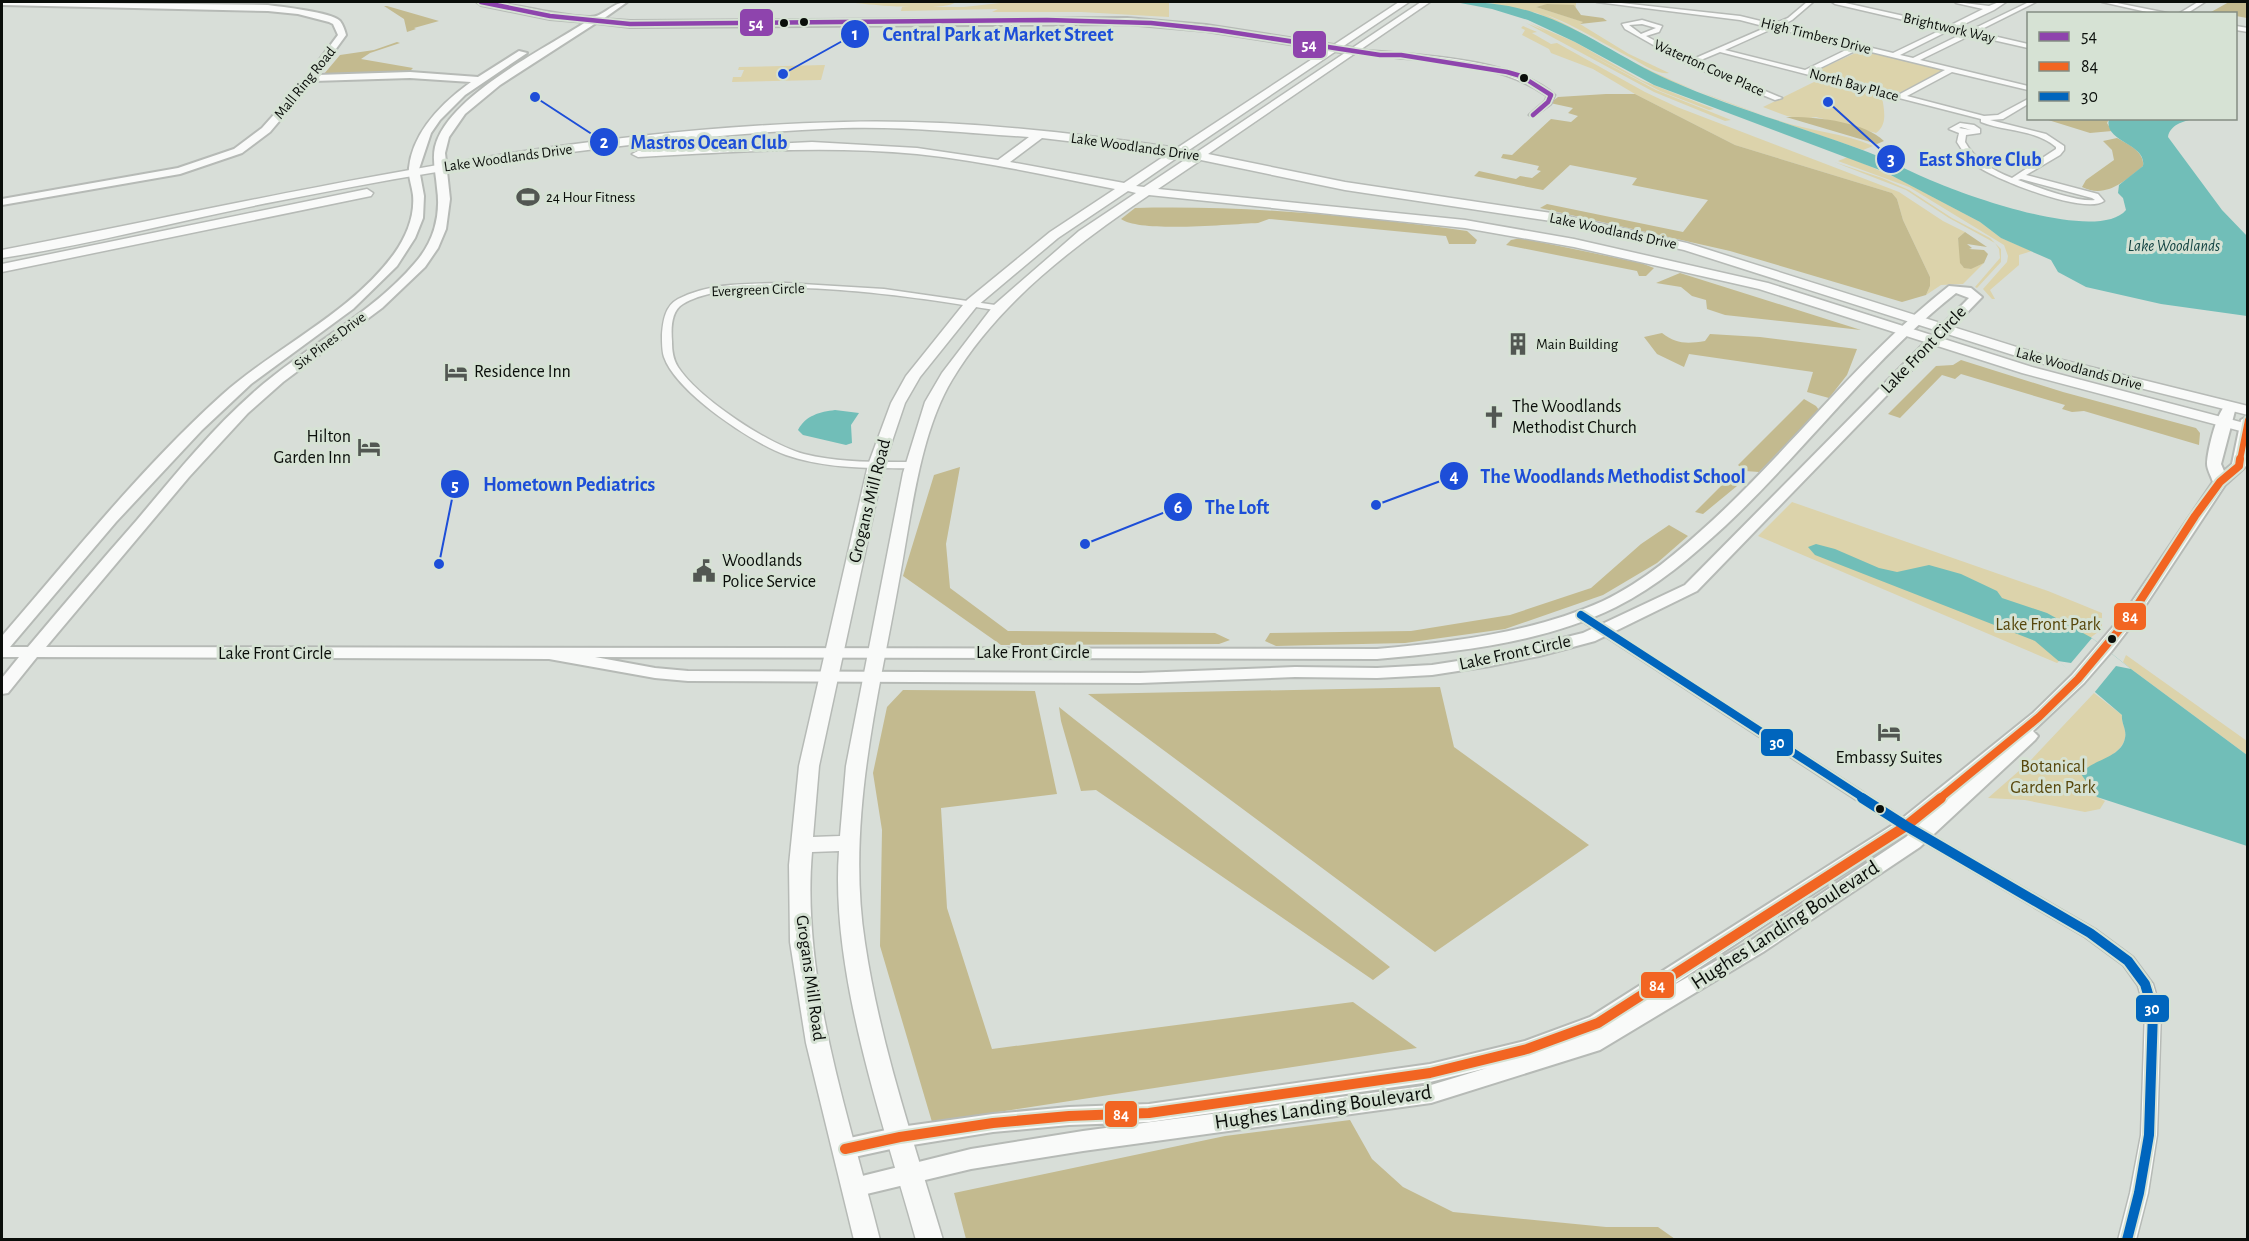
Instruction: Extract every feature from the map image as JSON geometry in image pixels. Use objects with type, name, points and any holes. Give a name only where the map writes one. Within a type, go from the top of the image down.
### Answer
[{"type":"main road","name":"Grogans Mill Road","points":[[867,1239],[818,1043],[801,942],[800,865],[809,766],[836,653],[876,465],[898,403],[913,376],[972,303],[1054,234],[1404,2]]},
{"type":"main road","name":"Grogans Mill Road","points":[[930,1239],[873,1043],[853,941],[849,864],[856,766],[913,465],[932,402],[958,360],[999,308],[1083,234],[1426,2]]},
{"type":"main road","name":"Lake Woodlands Drive","points":[[2,254],[292,194],[619,150],[664,138],[792,126],[843,125],[1019,132],[1176,151],[1345,186],[1558,218],[1687,247],[1915,319],[1938,334],[2027,370],[2223,423],[2247,426]]},
{"type":"main road","points":[[1019,132],[1026,136],[1028,142]]},
{"type":"main road","points":[[1000,164],[1040,134]]},
{"type":"main road","points":[[1146,147],[1173,145],[1198,137]]},
{"type":"main road","points":[[1215,145],[1219,153],[1242,165]]},
{"type":"main road","name":"Lake Woodlands Drive","points":[[440,174],[575,161],[612,150],[812,146],[916,152],[1000,164],[1144,191],[1465,224],[1574,243],[1763,286],[1905,331],[1938,334],[2247,411]]},
{"type":"main road","name":"Lake Woodlands Drive","points":[[2,268],[131,243],[416,178]]},
{"type":"main road","points":[[1085,181],[1099,191],[1102,201]]},
{"type":"main road","points":[[1120,209],[1185,196]]},
{"type":"main road","points":[[802,845],[850,843]]},
{"type":"street","name":"Mall Ring Road","points":[[2,2],[250,7],[298,11],[337,23],[342,35],[308,81],[257,139],[228,156],[180,171],[2,202]]},
{"type":"street","points":[[482,2],[575,20],[657,24],[1128,18]]},
{"type":"street","points":[[514,2],[602,16],[677,18],[1073,13],[1221,27],[1521,76],[1551,94],[1548,102],[1533,115]]},
{"type":"street","name":"Six Pines Drive","points":[[2,689],[187,470],[254,401],[363,316],[415,271],[435,244],[443,220],[444,198],[440,174],[443,138],[464,111],[496,84],[623,2]]},
{"type":"street","name":"High Timbers Drive","points":[[1600,2],[1638,8],[1714,13],[2027,88]]},
{"type":"street","points":[[1689,63],[1794,17],[1810,2]]},
{"type":"street","name":"Brightwork Way","points":[[1835,2],[2027,46]]},
{"type":"street","points":[[1958,2],[2020,15]]},
{"type":"street","points":[[1894,55],[2003,2]]},
{"type":"street","points":[[1914,60],[2033,2]]},
{"type":"street","points":[[2106,2],[2161,12]]},
{"type":"street","points":[[2131,2],[2140,7]]},
{"type":"street","points":[[2184,12],[2202,2]]},
{"type":"street","points":[[560,29],[588,12]]},
{"type":"street","name":"Waterton Cove Place","points":[[1640,36],[1689,63],[1778,98]]},
{"type":"street","name":"Six Pines Drive","points":[[2,645],[156,469],[208,415],[244,383],[333,319],[388,270],[405,246],[415,222],[420,201],[416,178],[422,143],[430,126],[444,108],[477,82],[533,46]]},
{"type":"street","points":[[1806,72],[1859,46]]},
{"type":"street","name":"North Bay Place","points":[[1719,50],[1988,118]]},
{"type":"street","points":[[1900,97],[1952,69]]},
{"type":"street","points":[[308,81],[404,80],[496,84]]},
{"type":"street","points":[[1988,118],[2027,101]]},
{"type":"street","points":[[1988,118],[1997,125],[2028,131]]},
{"type":"street","points":[[1988,118],[2050,138],[2058,144],[2060,150],[2016,178]]},
{"type":"street","points":[[1964,133],[1961,142],[1968,153],[1992,170],[2082,202],[2095,204],[2100,201],[2095,196],[2016,178]]},
{"type":"street","points":[[388,270],[415,271]]},
{"type":"street","name":"Evergreen Circle","points":[[913,465],[876,465],[814,459],[780,449],[753,434],[690,388],[668,357],[667,328],[670,311],[681,301],[699,292],[723,288],[832,288],[890,292],[999,308]]},
{"type":"street","name":"Lake Front Circle","points":[[2,652],[1377,654],[1443,648],[1498,639],[1536,631],[1581,615],[1636,589],[1677,562],[1761,484],[1915,319],[1949,290],[1965,290],[1976,297],[1691,588],[1604,632],[1539,651],[1431,670],[1140,678],[672,675],[549,654]]},
{"type":"street","points":[[1936,301],[1964,309]]},
{"type":"street","points":[[269,365],[294,368]]},
{"type":"street","points":[[2220,482],[2214,464],[2229,407]]},
{"type":"street","name":"Hughes Landing Boulevard","points":[[854,1187],[971,1159],[1108,1137],[1431,1094],[1592,1044],[1756,947],[1914,830],[2025,741],[2035,729],[2039,717],[2078,679],[2129,618],[2195,516],[2220,482],[2239,466],[2247,426]]},
{"type":"street","points":[[156,469],[187,470]]},
{"type":"street","points":[[1581,615],[1604,632],[1914,830],[2090,933],[2128,961],[2145,984],[2153,1011],[2149,1135],[2139,1193],[2127,1239]]},
{"type":"street","name":"Hughes Landing Boulevard","points":[[845,1149],[900,1137],[993,1123],[1069,1116],[1149,1113],[1430,1073],[1550,1042],[1598,1023],[1914,830]]},
{"type":"green space","points":[[849,2],[956,2],[937,7],[922,7]]},
{"type":"green space","points":[[1009,2],[1169,2],[1169,17],[1081,12],[992,12],[998,9],[901,11],[902,7],[964,7]]},
{"type":"green space","points":[[1486,2],[1520,6],[1536,11],[1567,25],[1632,62],[1697,91],[1668,80],[1629,61],[1574,30],[1537,13]]},
{"type":"green space","points":[[1499,2],[1579,2],[1576,3],[1576,7],[1549,4],[1536,7],[1584,22],[1580,24],[1629,54],[1669,73],[1660,73],[1651,69],[1554,18]]},
{"type":"green space","points":[[1526,23],[1550,33],[1656,90],[1731,120],[1725,121],[1654,92]]},
{"type":"green space","points":[[1530,23],[1575,42],[1641,80],[1714,109],[1709,110],[1660,91]]},
{"type":"green space","points":[[1523,26],[1537,32],[1532,33],[1551,44],[1557,43],[1645,92],[1677,107],[1899,192],[1943,221],[1965,232],[1958,238],[1962,266],[1970,269],[1984,263],[1963,284],[1941,285],[1926,295],[1930,286],[1930,277],[1903,220],[1897,199],[1892,193],[1735,145],[1635,94],[1593,69],[1551,53],[1549,49],[1522,35],[1525,30],[1521,28]]},
{"type":"green space","points":[[1862,50],[1940,68],[1942,71],[1902,92],[1896,92],[1816,71]]},
{"type":"green space","points":[[825,65],[821,80],[732,82],[733,77],[741,77],[744,70],[738,70],[739,67]]},
{"type":"green space","points":[[1822,78],[1884,94],[1882,97],[1884,121],[1880,130],[1876,133],[1816,117],[1802,119],[1763,107]]},
{"type":"green space","points":[[1764,116],[1850,138],[1873,146],[1863,150]]},
{"type":"green space","points":[[1848,157],[1899,179],[1980,222],[2001,238],[2032,251],[2019,255],[2019,265],[1990,290],[1995,299],[1992,299],[1983,289],[2007,262],[2008,256],[2004,245],[1909,187],[1838,161]]},
{"type":"green space","points":[[1834,162],[1909,190],[1995,243],[1949,218],[1906,190]]},
{"type":"green space","points":[[1995,243],[2001,249],[2001,262],[1977,288],[1975,287],[2000,258],[1999,249]]},
{"type":"green space","name":"Lake Front Park","points":[[1792,502],[2048,591],[2102,613],[2102,629],[2057,663],[1758,536]]},
{"type":"green space","points":[[2126,655],[2247,741],[2247,755],[2131,669],[2123,662]]},
{"type":"green space","name":"Botanical Garden Park","points":[[2094,693],[2122,715],[2125,729],[2123,744],[2119,749],[2103,761],[2085,769],[2097,797],[2105,801],[2100,809],[2085,812],[2025,800],[1988,798],[2028,763]]},
{"type":"shaded area","points":[[2229,2],[2247,2],[2247,18],[2237,16],[2237,12],[2211,12]]},
{"type":"shaded area","points":[[1547,4],[1574,5],[1581,15],[1603,18],[1607,21],[1580,24],[1583,22],[1536,7]]},
{"type":"shaded area","points":[[384,6],[439,21],[407,32],[404,19]]},
{"type":"shaded area","points":[[400,43],[370,53],[361,59],[413,68],[408,73],[324,74],[340,55],[374,50]]},
{"type":"shaded area","points":[[1635,94],[1735,145],[1892,193],[1897,199],[1903,220],[1930,277],[1930,286],[1926,295],[1902,302],[1730,251],[1540,208],[1547,204],[1683,232],[1708,200],[1632,185],[1637,178],[1570,165],[1543,190],[1474,176],[1479,171],[1516,179],[1520,176],[1532,178],[1541,171],[1537,170],[1539,166],[1501,158],[1503,154],[1512,155],[1551,119],[1571,122],[1578,116],[1568,113],[1573,108],[1550,103],[1558,97]]},
{"type":"shaded area","points":[[1786,117],[1823,119],[1851,124],[1875,134],[1884,141],[1877,144]]},
{"type":"shaded area","points":[[2048,120],[2108,120],[2107,123],[2112,131],[2090,133]]},
{"type":"shaded area","points":[[2117,138],[2139,153],[2143,166],[2115,187],[2107,190],[2099,191],[2082,187],[2086,180],[2114,160],[2112,150],[2103,141]]},
{"type":"shaded area","points":[[1135,208],[1218,208],[1343,216],[1467,231],[1477,240],[1475,244],[1449,244],[1446,236],[1269,219],[1258,223],[1166,227],[1147,226],[1121,219]]},
{"type":"shaded area","points":[[1965,232],[1987,247],[1967,244],[1972,248],[1969,249],[1984,250],[1988,254],[1984,263],[1971,269],[1964,268],[1960,263],[1958,238]]},
{"type":"shaded area","points":[[1521,238],[1641,263],[1654,268],[1646,276],[1639,276],[1637,271],[1506,245],[1511,240]]},
{"type":"shaded area","points":[[1680,273],[1861,330],[1725,315],[1707,309],[1706,300],[1692,296],[1681,287],[1656,283]]},
{"type":"shaded area","points":[[1662,333],[1677,341],[1687,343],[1705,341],[1710,334],[1760,337],[1857,349],[1847,375],[1829,398],[1807,392],[1813,372],[1689,354],[1684,367],[1657,354],[1644,337]]},
{"type":"shaded area","points":[[1961,360],[2063,392],[2196,428],[2200,433],[2199,445],[2084,411],[2072,412],[2062,409],[2065,405],[1961,374],[1955,379],[1942,375],[1900,418],[1888,414],[1936,366],[1953,365]]},
{"type":"shaded area","points":[[1804,399],[1819,410],[1759,472],[1745,471],[1738,465]]},
{"type":"shaded area","points":[[960,467],[946,544],[950,588],[1008,631],[1215,633],[1230,640],[1219,644],[1001,645],[903,576],[934,475]]},
{"type":"shaded area","points":[[1729,478],[1737,486],[1703,514],[1695,512]]},
{"type":"shaded area","points":[[1669,525],[1688,536],[1657,563],[1603,595],[1505,629],[1405,643],[1276,646],[1265,641],[1270,633],[1411,631],[1510,615],[1591,588],[1641,544]]},
{"type":"shaded area","points":[[1440,687],[1454,747],[1589,845],[1435,952],[1088,694]]},
{"type":"shaded area","points":[[903,690],[1035,691],[1057,794],[941,808],[947,908],[992,1049],[1353,1002],[1417,1048],[932,1122],[880,946],[882,830],[873,773],[887,707]]},
{"type":"shaded area","points":[[1059,707],[1390,967],[1373,980],[1096,790],[1081,791]]},
{"type":"shaded area","points":[[1350,1120],[1372,1159],[1403,1187],[1453,1212],[1606,1227],[1658,1227],[1675,1239],[966,1239],[954,1193],[1225,1136]]},
{"type":"water","name":"Lake Woodlands","points":[[1455,2],[1515,7],[1552,19],[1652,72],[1692,90],[1868,152],[1957,191],[2036,215],[2065,220],[2091,222],[2112,219],[2126,210],[2123,198],[2118,193],[2119,185],[2143,166],[2142,158],[2139,152],[2112,133],[2109,120],[2190,120],[2181,122],[2171,129],[2168,137],[2222,210],[2247,236],[2247,316],[2161,304],[2086,287],[2058,272],[2051,260],[2001,238],[1980,222],[1885,172],[1654,85],[1575,42],[1528,20],[1492,9]]},
{"type":"water","points":[[835,410],[859,413],[851,425],[852,443],[846,445],[803,435],[798,430],[809,418],[819,413]]},
{"type":"water","points":[[1816,544],[1835,549],[1879,568],[1897,572],[1929,565],[1961,574],[1997,591],[2002,598],[2047,613],[2092,638],[2247,755],[2247,846],[2097,797],[2081,774],[2092,765],[2112,755],[2122,745],[2125,729],[2122,715],[2035,641],[1815,555],[1808,547]]},
{"type":"pier","points":[[2092,638],[2131,669],[2116,666],[2094,693],[2058,661],[2071,663]]},
{"type":"transit line","name":"54","points":[[481,2],[550,16],[630,24],[1047,20],[1151,23],[1217,30],[1507,72],[1521,76],[1551,95],[1548,102],[1533,115]]},
{"type":"transit line","name":"84","points":[[845,1149],[900,1137],[993,1123],[1069,1116],[1149,1113],[1430,1073],[1527,1049],[1598,1023],[1906,826],[2039,717],[2078,679],[2129,618],[2195,516],[2220,482],[2239,466],[2248,420]]},
{"type":"transit line","name":"30","points":[[1581,615],[1906,826],[2090,933],[2128,961],[2145,984],[2153,1011],[2149,1135],[2139,1193],[2127,1240]]},
{"type":"place","name":"Central Park at Market Street","points":[[783,74]]},
{"type":"place","name":"Mastros Ocean Club","points":[[535,97]]},
{"type":"place","name":"East Shore Club","points":[[1828,102]]},
{"type":"place","name":"24 Hour Fitness","points":[[528,197]]},
{"type":"place","name":"Main Building","points":[[1518,344]]},
{"type":"place","name":"Residence Inn","points":[[456,372]]},
{"type":"place","name":"The Woodlands Methodist Church","points":[[1494,417]]},
{"type":"place","name":"Hilton Garden Inn","points":[[369,447]]},
{"type":"place","name":"The Woodlands Methodist School","points":[[1376,505]]},
{"type":"place","name":"The Loft","points":[[1085,544]]},
{"type":"place","name":"Hometown Pediatrics","points":[[439,564]]},
{"type":"place","name":"Woodlands Police Service","points":[[704,571]]},
{"type":"place","name":"Embassy Suites","points":[[1889,732]]}]
